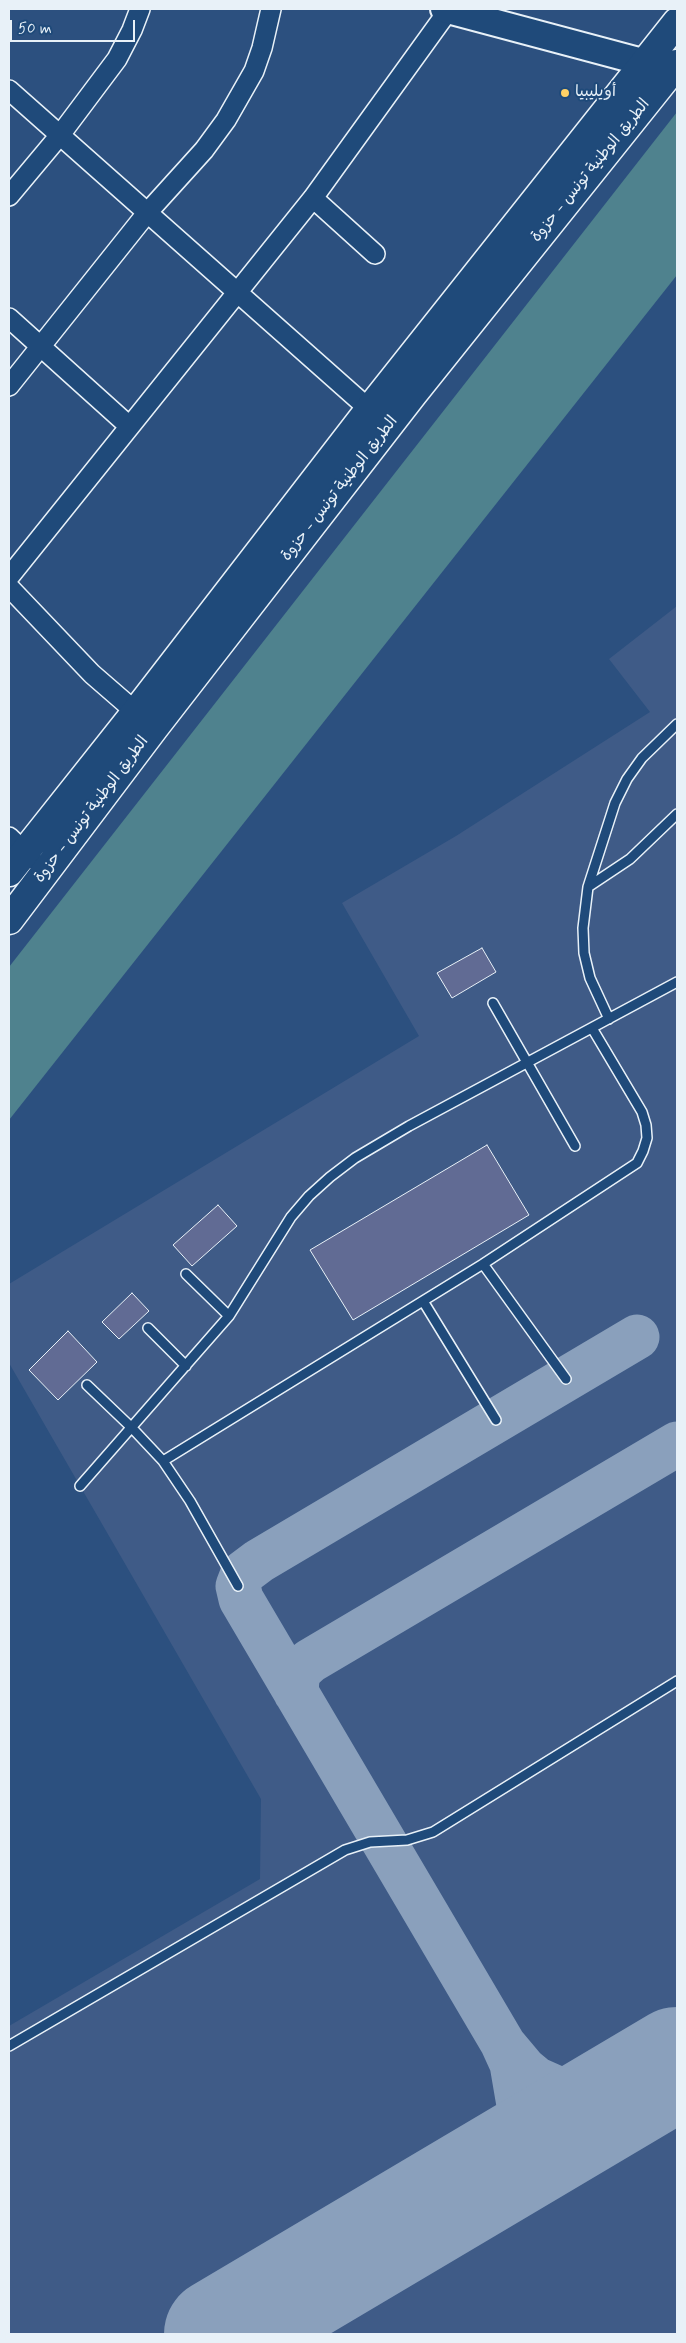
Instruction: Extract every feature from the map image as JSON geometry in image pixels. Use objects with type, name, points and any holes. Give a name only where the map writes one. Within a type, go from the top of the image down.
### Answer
[{"type":"main road","name":"الطريق الوطنية تونس - حزوة","points":[[9,920],[46,872],[145,720],[379,418],[677,22]]},
{"type":"main road","name":"الطريق الوطنية تونس - حزوة","points":[[379,418],[543,230],[675,67]]},
{"type":"main road","name":"الطريق الوطنية تونس - حزوة","points":[[14,854],[145,720]]},
{"type":"street","points":[[9,196],[60,134],[117,59],[132,30],[140,9]]},
{"type":"street","points":[[9,386],[147,213],[204,150],[244,91],[262,48],[271,9]]},
{"type":"street","points":[[9,577],[314,198],[446,10],[645,64],[675,67]]},
{"type":"street","points":[[9,90],[379,418]]},
{"type":"street","points":[[314,198],[375,254]]},
{"type":"street","points":[[9,318],[130,426]]},
{"type":"street","points":[[9,586],[92,674],[145,720]]},
{"type":"street","points":[[14,854],[46,872]]},
{"type":"lane","points":[[609,1019],[590,978],[584,953],[582,928],[588,887],[609,819],[627,780],[642,758],[677,724]]},
{"type":"lane","points":[[588,887],[630,860],[677,814]]},
{"type":"lane","points":[[80,1486],[229,1316],[292,1217],[309,1196],[330,1177],[382,1141],[677,982]]},
{"type":"lane","points":[[493,1003],[575,1146]]},
{"type":"lane","points":[[162,1462],[483,1264],[637,1163],[647,1138],[642,1112],[592,1028]]},
{"type":"lane","points":[[483,1264],[566,1379]]},
{"type":"lane","points":[[186,1274],[229,1316]]},
{"type":"lane","points":[[423,1301],[496,1420]]},
{"type":"lane","points":[[148,1328],[186,1366]]},
{"type":"lane","points":[[87,1385],[132,1428],[162,1462],[190,1501],[238,1586]]},
{"type":"lane","points":[[9,2046],[345,1850],[370,1842],[407,1840],[433,1832],[677,1681]]},
{"type":"shaded area","points":[[677,606],[677,2334],[9,2334],[9,2026],[260,1879],[261,1799],[9,1363],[9,1284],[419,1036],[342,903],[456,836],[650,712],[609,659]]},
{"type":"green space","points":[[677,112],[677,275],[9,1120],[9,967]]},
{"type":"building","points":[[482,948],[496,972],[452,998],[437,973]]},
{"type":"building","points":[[487,1145],[529,1215],[353,1320],[310,1250]]},
{"type":"building","points":[[218,1205],[237,1226],[192,1266],[173,1245]]},
{"type":"building","points":[[132,1293],[149,1311],[119,1339],[102,1322]]},
{"type":"building","points":[[68,1331],[97,1362],[58,1400],[29,1370]]},
{"type":"taxiway","points":[[477,2180],[508,2144],[517,2124],[519,2105],[512,2064],[502,2042],[241,1599],[238,1586],[243,1573],[259,1561],[637,1337]]},
{"type":"taxiway","points":[[296,1693],[297,1678],[301,1669],[310,1661],[677,1444]]},
{"type":"taxiway","points":[[503,2044],[524,2069],[536,2079],[563,2091],[596,2095],[621,2091],[642,2084]]},
{"type":"runway","points":[[220,2334],[677,2063]]},
{"type":"place","name":"أويليبيا","points":[[565,93]]}]
